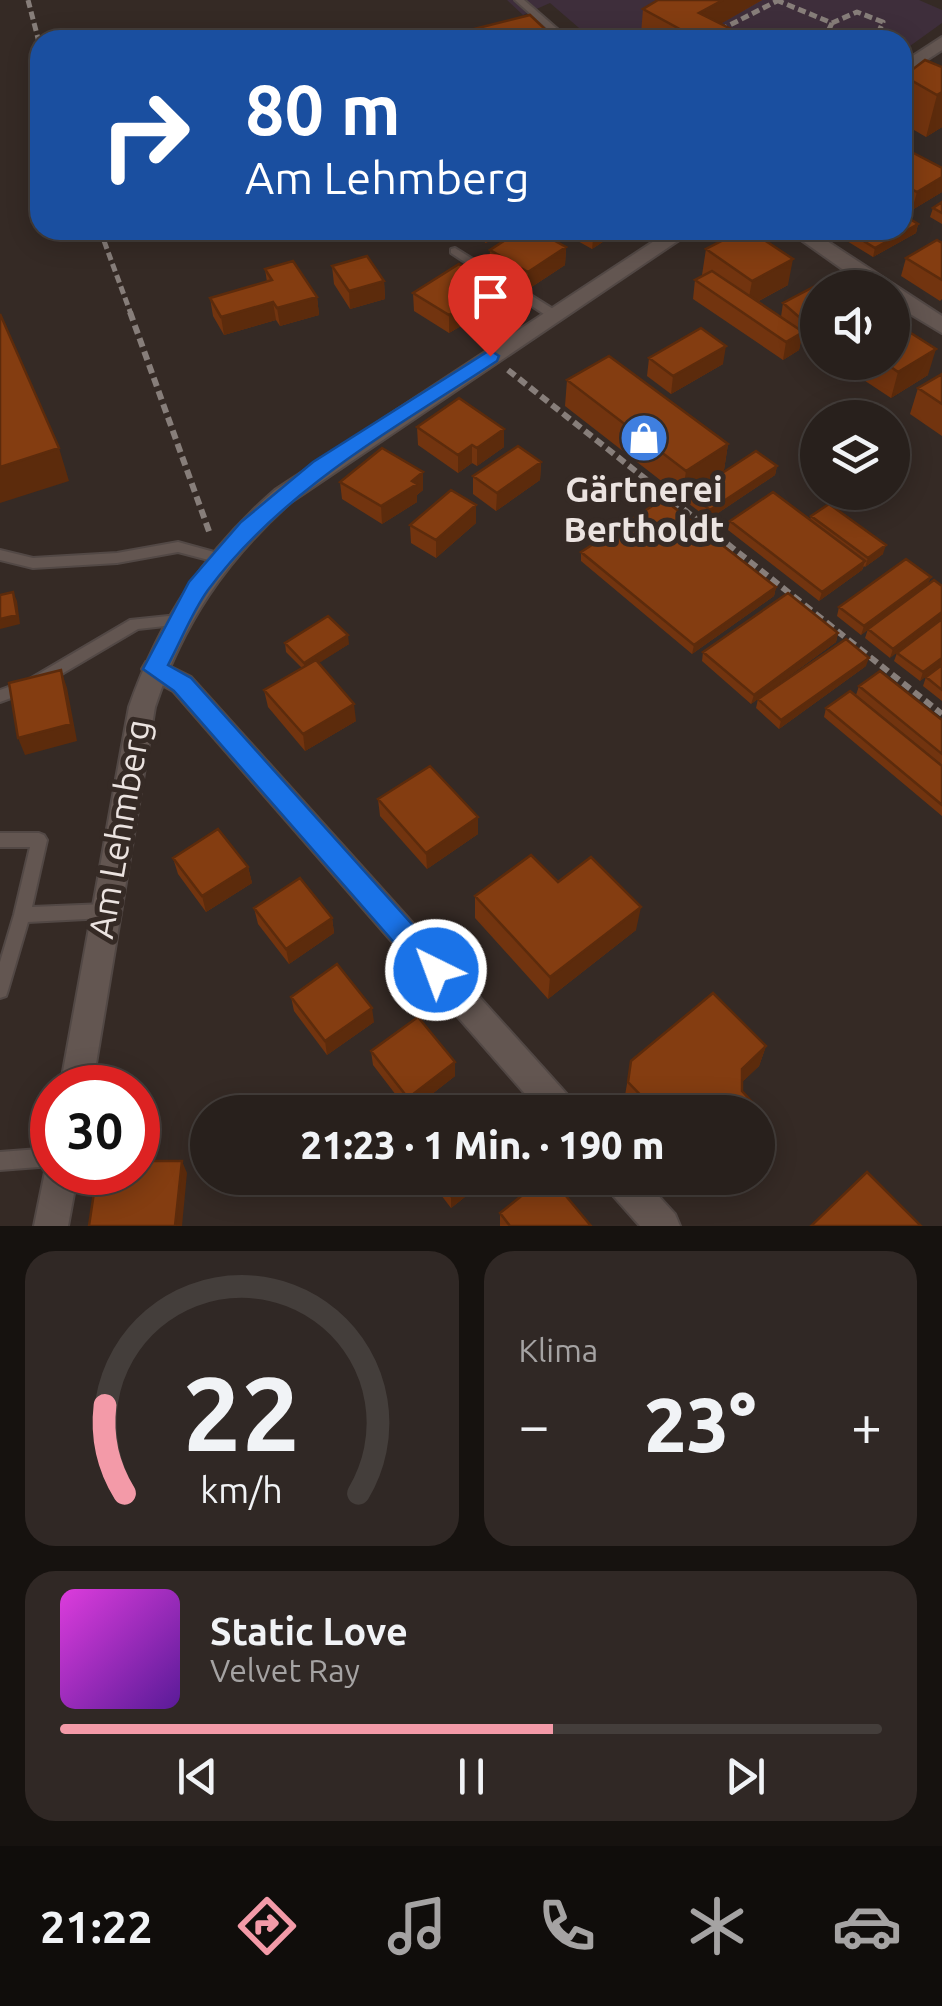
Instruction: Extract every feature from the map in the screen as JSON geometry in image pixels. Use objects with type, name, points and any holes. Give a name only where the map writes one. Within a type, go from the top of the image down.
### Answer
[{"type":"street","points":[[912,64],[942,42]]},
{"type":"street","name":"Am Lehmberg","points":[[80,1065],[142,707],[178,620],[220,558],[271,506],[320,468],[669,240]]},
{"type":"street","points":[[812,240],[857,270]]},
{"type":"street","points":[[910,305],[942,326]]},
{"type":"street","points":[[155,669],[182,684],[547,1095]]},
{"type":"street","points":[[51,1226],[57,1195]]},
{"type":"street","points":[[635,1195],[663,1226]]},
{"type":"lane","points":[[519,0],[554,30]]},
{"type":"lane","points":[[455,251],[554,314]]},
{"type":"lane","points":[[0,554],[33,563],[118,558],[178,547],[220,558]]},
{"type":"lane","points":[[0,696],[32,684],[134,624],[178,620]]},
{"type":"lane","points":[[0,840],[39,840],[0,990]]},
{"type":"lane","points":[[22,915],[105,911]]},
{"type":"lane","points":[[0,1160],[30,1158]]},
{"type":"path","points":[[28,0],[36,30]]},
{"type":"path","points":[[721,30],[776,1],[832,23]]},
{"type":"path","points":[[829,30],[832,23],[853,12],[873,14],[883,22],[879,30]]},
{"type":"path","points":[[104,240],[220,558]]},
{"type":"path","points":[[490,356],[942,714]]},
{"type":"shaded area","points":[[507,0],[919,0],[942,10],[942,23],[912,45],[912,30],[581,30],[550,3],[523,15]]},
{"type":"building","points":[[658,0],[723,0],[699,13],[733,30],[682,30],[643,9]]},
{"type":"building","points":[[530,15],[545,29],[541,30],[470,30]]},
{"type":"building","points":[[925,60],[942,67],[942,92],[937,95],[912,81],[912,70]]},
{"type":"building","points":[[912,152],[942,168],[942,177],[917,192],[912,189]]},
{"type":"building","points":[[506,240],[553,240],[566,247],[528,272],[490,250]]},
{"type":"building","points":[[724,240],[764,240],[793,259],[752,281],[706,249]]},
{"type":"building","points":[[862,240],[889,240],[875,248]]},
{"type":"building","points":[[937,240],[942,243],[942,280],[906,258]]},
{"type":"building","points":[[367,256],[384,281],[349,291],[332,266]]},
{"type":"building","points":[[293,261],[317,297],[277,308],[273,302],[221,317],[210,298],[272,280],[265,269]]},
{"type":"building","points":[[459,264],[495,286],[483,294],[488,297],[466,311],[461,308],[449,315],[413,293]]},
{"type":"building","points":[[712,271],[800,330],[800,334],[786,342],[695,280]]},
{"type":"building","points":[[800,294],[800,318],[783,303]]},
{"type":"building","points":[[0,314],[59,448],[0,467]]},
{"type":"building","points":[[701,328],[726,346],[673,376],[649,358]]},
{"type":"building","points":[[910,332],[936,349],[910,365]]},
{"type":"building","points":[[609,356],[728,444],[686,471],[567,380]]},
{"type":"building","points":[[942,374],[942,404],[918,388]]},
{"type":"building","points":[[459,398],[504,429],[477,448],[472,445],[458,455],[417,427]]},
{"type":"building","points":[[518,446],[541,462],[497,493],[473,476]]},
{"type":"building","points":[[382,448],[423,472],[412,481],[417,484],[381,506],[340,482]]},
{"type":"building","points":[[756,451],[777,466],[710,510],[690,494]]},
{"type":"building","points":[[451,490],[476,505],[436,540],[410,525]]},
{"type":"building","points":[[773,492],[865,561],[822,592],[730,521]]},
{"type":"building","points":[[663,499],[776,587],[694,645],[581,552]]},
{"type":"building","points":[[820,510],[837,510],[886,545],[868,558],[811,516]]},
{"type":"building","points":[[906,559],[931,577],[864,626],[839,607]]},
{"type":"building","points":[[934,580],[942,586],[942,612],[893,649],[868,629]]},
{"type":"building","points":[[13,592],[17,615],[0,619],[0,595]]},
{"type":"building","points":[[788,593],[838,633],[754,695],[703,652]]},
{"type":"building","points":[[328,616],[348,635],[304,663],[285,643]]},
{"type":"building","points":[[942,619],[942,658],[923,672],[897,653]]},
{"type":"building","points":[[846,639],[869,658],[781,720],[758,699]]},
{"type":"building","points":[[316,660],[354,704],[303,734],[264,690]]},
{"type":"building","points":[[942,665],[942,690],[926,677]]},
{"type":"building","points":[[61,670],[71,724],[18,738],[9,683]]},
{"type":"building","points":[[880,671],[942,720],[942,754],[859,686]]},
{"type":"building","points":[[850,691],[942,766],[942,805],[826,708]]},
{"type":"building","points":[[430,766],[478,817],[426,853],[378,799]]},
{"type":"building","points":[[218,829],[248,867],[202,896],[173,858]]},
{"type":"building","points":[[531,855],[558,882],[591,857],[641,907],[550,977],[475,896]]},
{"type":"building","points":[[300,878],[332,918],[286,949],[254,908]]},
{"type":"building","points":[[337,964],[372,1008],[325,1041],[291,997]]},
{"type":"building","points":[[713,993],[766,1046],[742,1069],[742,1091],[746,1095],[641,1095],[628,1082],[631,1061]]},
{"type":"building","points":[[418,1017],[455,1062],[412,1095],[406,1095],[371,1051]]},
{"type":"building","points":[[160,1161],[182,1161],[175,1226],[89,1226],[94,1195],[160,1195]]},
{"type":"building","points":[[867,1172],[921,1226],[811,1226]]},
{"type":"building","points":[[523,1195],[565,1195],[591,1226],[510,1226],[500,1213]]},
{"type":"place","name":"Gärtnerei Bertholdt","points":[[644,438]]},
{"type":"route","points":[[436,970],[182,684],[155,669],[197,588],[248,528],[320,468],[490,356]]}]
